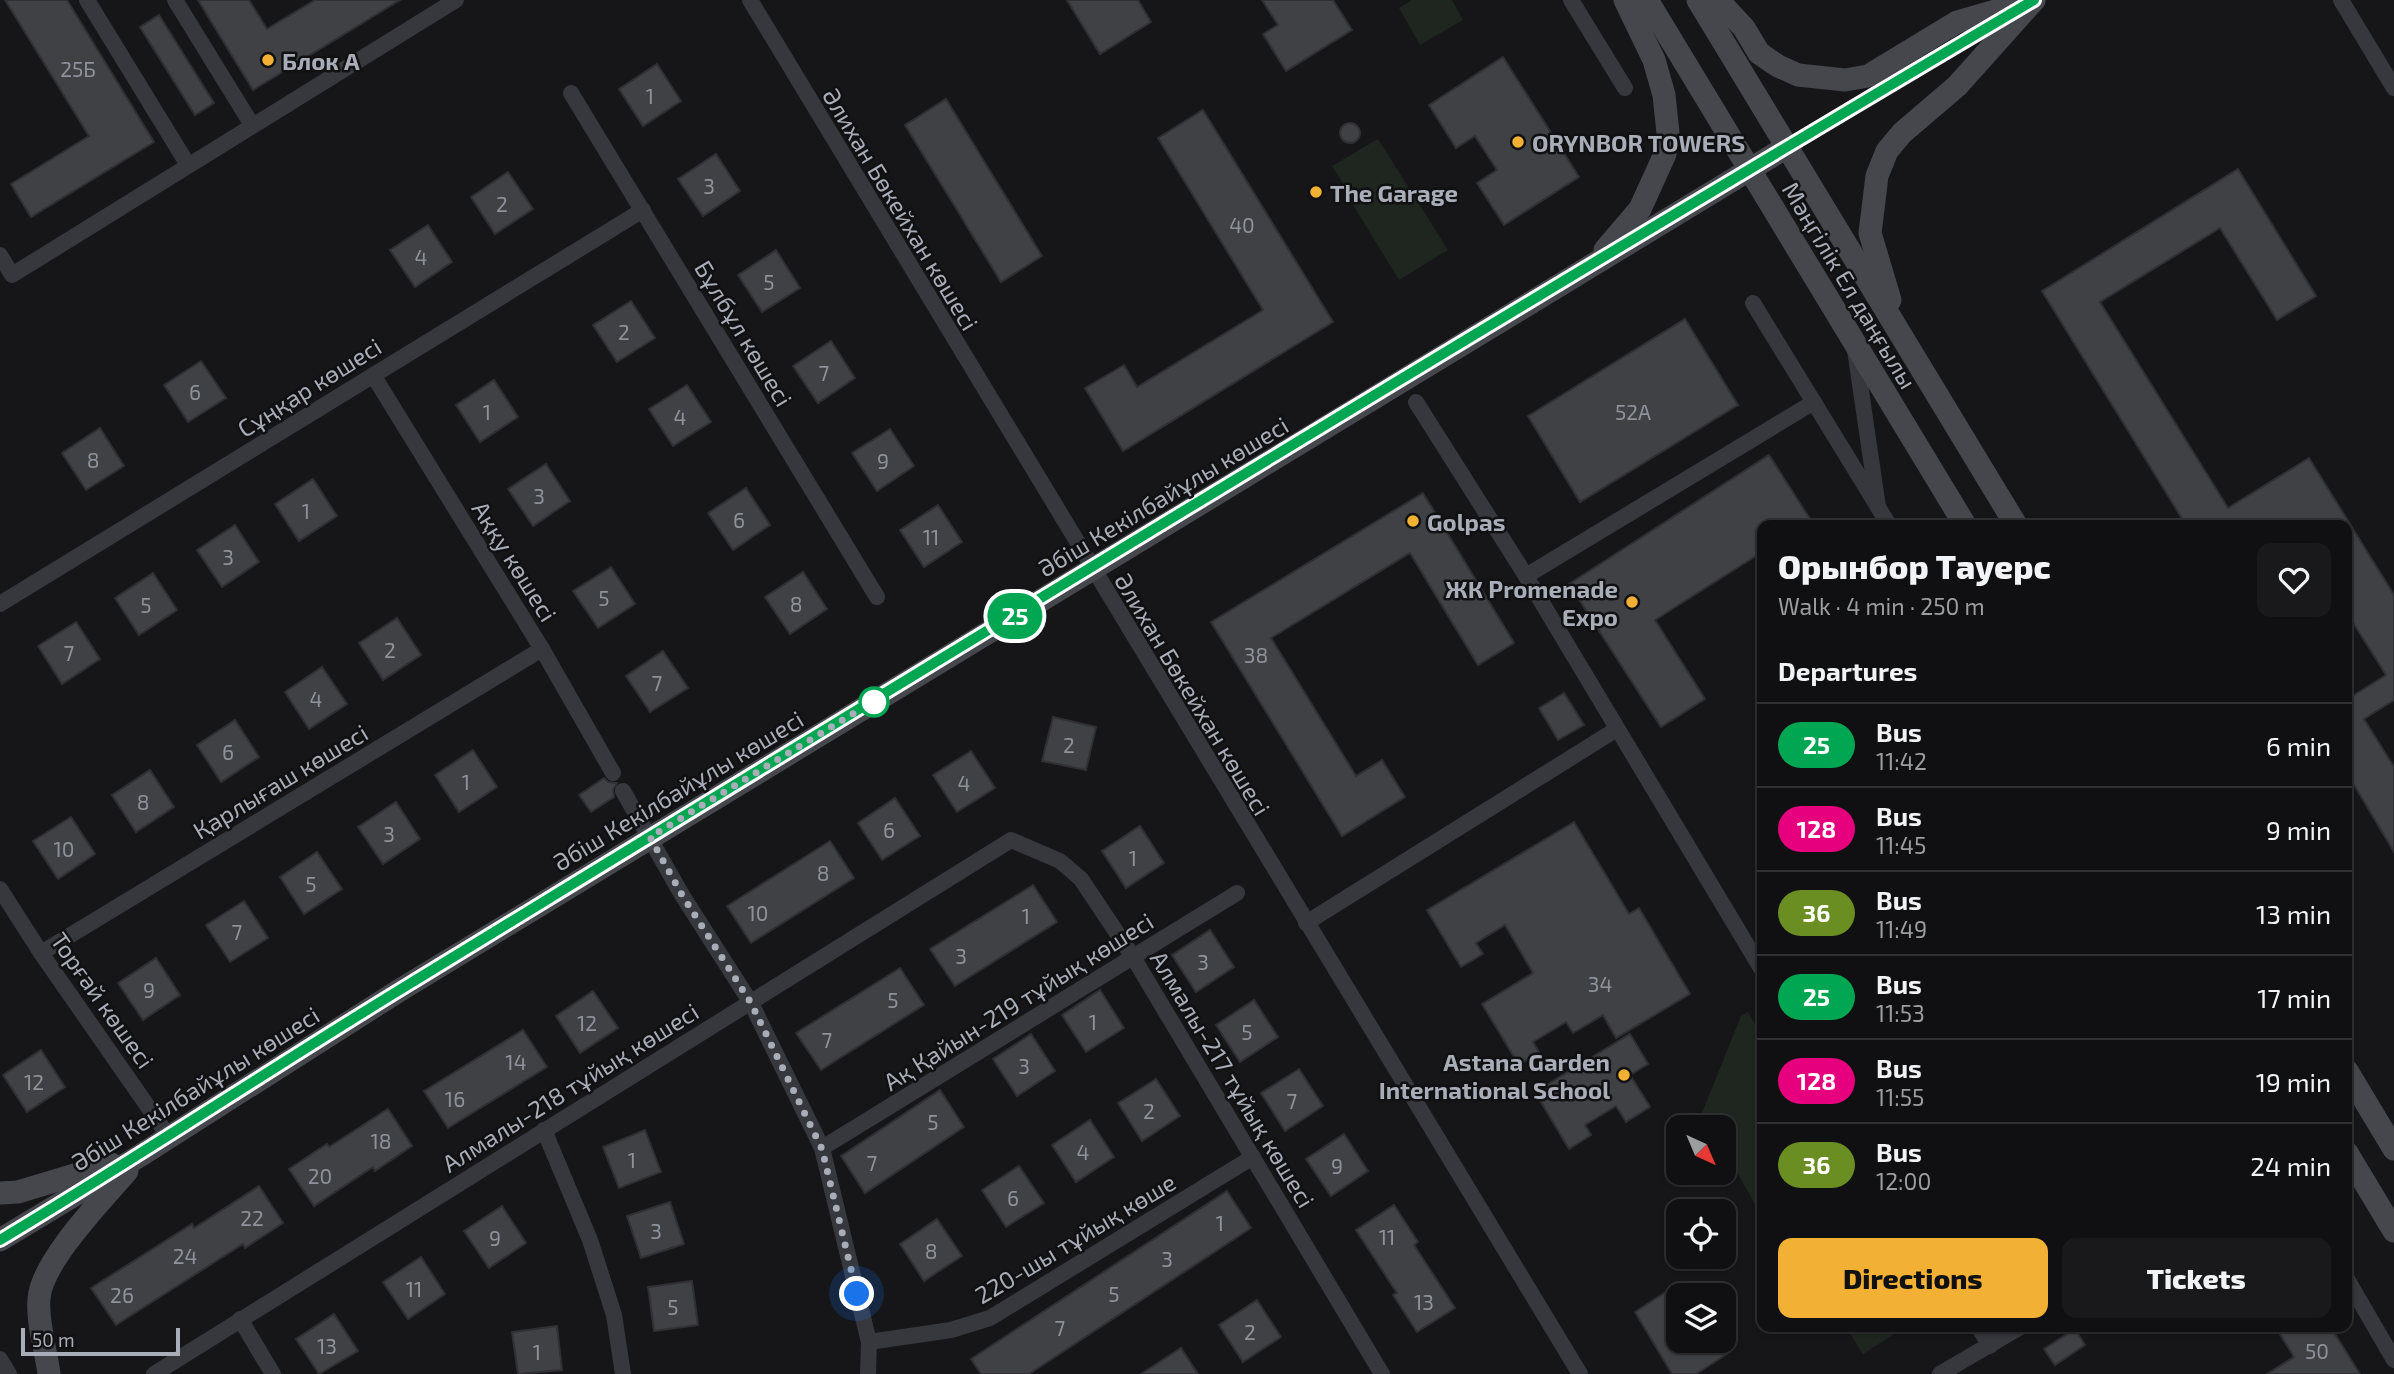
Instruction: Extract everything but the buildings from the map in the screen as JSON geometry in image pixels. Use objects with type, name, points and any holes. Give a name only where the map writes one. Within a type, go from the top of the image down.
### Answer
[{"type":"street","points":[[87,0],[188,165]]},
{"type":"street","points":[[175,0],[252,125]]},
{"type":"street","points":[[0,255],[6,278],[456,0]]},
{"type":"street","name":"Әлихан Бөкейхан көшесі","points":[[750,0],[1091,570],[1580,1374]]},
{"type":"street","points":[[1571,0],[1625,88]]},
{"type":"street","points":[[1591,266],[1640,209],[1666,148],[1668,133],[1664,95],[1654,60],[1625,0]]},
{"type":"street","name":"Мәңгілік Ел даңғылы","points":[[1647,0],[1962,520]]},
{"type":"street","name":"Мәңгілік Ел даңғылы","points":[[1698,0],[2013,520]]},
{"type":"street","points":[[1718,0],[1744,28],[1759,52],[1777,66],[1798,75],[1845,80],[1868,76],[1957,22],[2034,0]]},
{"type":"street","points":[[1898,330],[1870,233],[1881,164],[1887,151],[1902,133],[1957,86],[2034,0]]},
{"type":"street","name":"Әбіш Кекілбайұлы көшесі","points":[[0,1240],[650,837],[2034,0]]},
{"type":"street","points":[[2342,0],[2394,88]]},
{"type":"street","name":"Бұлбұл көшесі","points":[[571,93],[877,597]]},
{"type":"street","name":"Сұңқар көшесі","points":[[0,604],[643,210]]},
{"type":"street","points":[[1753,303],[1886,520]]},
{"type":"street","points":[[1853,340],[1878,507]]},
{"type":"street","name":"Аққу көшесі","points":[[373,375],[542,649],[613,773]]},
{"type":"street","points":[[1416,402],[1526,576],[1757,962]]},
{"type":"street","points":[[1526,576],[1814,402]]},
{"type":"street","name":"Қарлығаш көшесі","points":[[41,953],[542,649]]},
{"type":"street","points":[[1306,922],[1617,729]]},
{"type":"street","points":[[623,791],[682,895],[751,1003],[822,1149],[869,1342],[867,1374]]},
{"type":"street","name":"Алмалы-218 тұйық көшесі","points":[[154,1374],[1011,840]]},
{"type":"street","name":"Алмалы-217 тұйық көшесі","points":[[1011,840],[1060,861],[1081,879],[1133,957],[1253,1157],[1374,1371]]},
{"type":"street","name":"Торғай көшесі","points":[[0,889],[41,953],[169,1137]]},
{"type":"street","name":"Ақ Қайын-219 тұйық көшесі","points":[[822,1149],[1237,893]]},
{"type":"street","points":[[2352,1079],[2394,1149]]},
{"type":"street","points":[[544,1130],[590,1240],[614,1315],[623,1374]]},
{"type":"street","points":[[0,1193],[18,1192],[141,1155]]},
{"type":"street","points":[[49,1374],[38,1296],[47,1273],[69,1240],[141,1155]]},
{"type":"street","name":"220-шы тұйық көше","points":[[869,1342],[951,1330],[990,1318],[1253,1157]]},
{"type":"street","points":[[2352,1161],[2394,1231]]},
{"type":"street","points":[[2352,1288],[2394,1362],[2391,1374]]},
{"type":"street","points":[[240,1319],[274,1374]]},
{"type":"street","points":[[1982,1332],[1990,1346]]},
{"type":"street","points":[[1940,1374],[2012,1332]]},
{"type":"street","points":[[0,1359],[9,1374]]},
{"type":"shaded area","points":[[1412,0],[1452,0],[1463,20],[1420,45],[1399,8]]},
{"type":"shaded area","points":[[1378,139],[1448,250],[1399,280],[1350,200],[1376,184],[1352,198],[1332,166]]},
{"type":"shaded area","points":[[1748,1012],[1757,1027],[1757,1207],[1736,1171],[1736,1115],[1702,1113],[1741,1016]]},
{"type":"shaded area","points":[[1849,1332],[1897,1332],[1863,1354]]},
{"type":"bus line","name":"25","points":[[0,1240],[141,1155],[400,990],[1749,170],[2034,0]]},
{"type":"place","name":"Блок А","points":[[268,60]]},
{"type":"place","name":"ORYNBOR TOWERS","points":[[1518,142]]},
{"type":"place","name":"The Garage","points":[[1316,192]]},
{"type":"place","name":"Golpas","points":[[1413,521]]},
{"type":"place","name":"ЖК Promenade Expo","points":[[1632,602]]},
{"type":"place","name":"Astana Garden International School","points":[[1624,1075]]},
{"type":"route","points":[[857,1294],[822,1149],[751,1003],[682,895],[650,837],[884,695],[874,702]]}]
